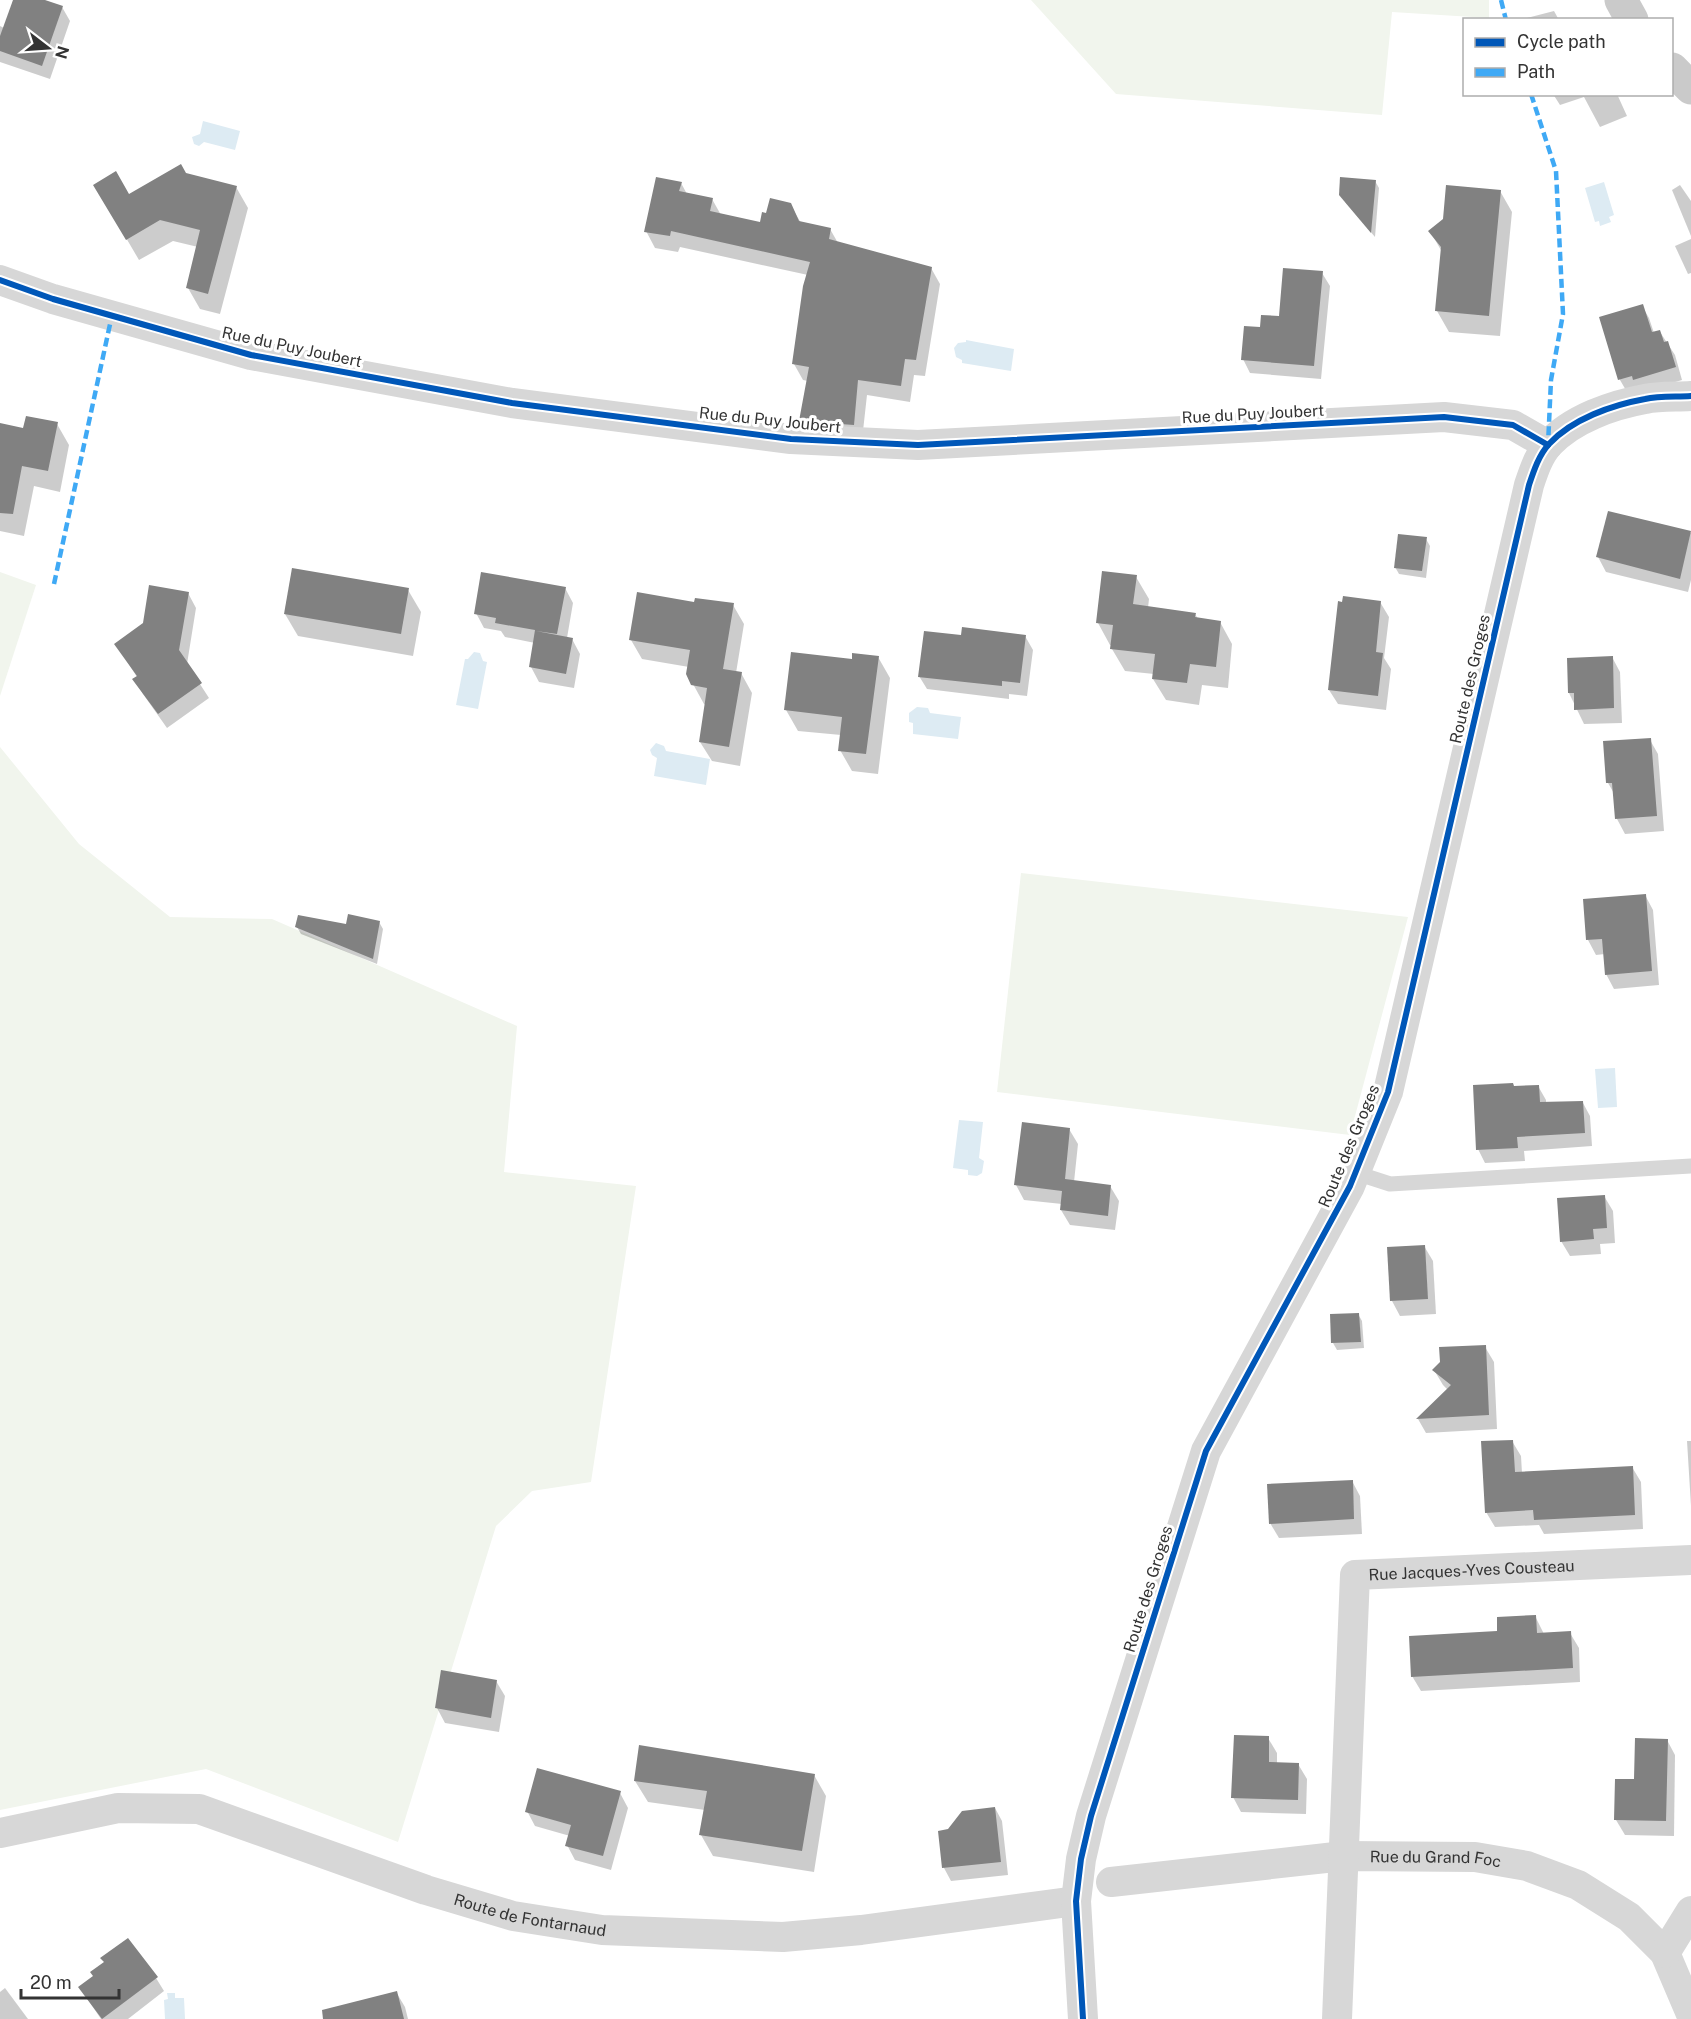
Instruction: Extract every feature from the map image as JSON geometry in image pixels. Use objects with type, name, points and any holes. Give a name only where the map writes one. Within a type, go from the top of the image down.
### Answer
[{"type":"main road","points":[[1621,0],[1631,18]]},
{"type":"main road","points":[[1673,71],[1691,88]]},
{"type":"street","name":"Rue du Puy Joubert","points":[[0,280],[53,299],[251,355],[512,403],[791,439],[918,445],[1444,417],[1513,425],[1548,445]]},
{"type":"street","name":"Route des Groges","points":[[1083,2019],[1076,1902],[1081,1859],[1091,1816],[1206,1451],[1356,1173],[1389,1092],[1529,485],[1536,465],[1548,445],[1565,428],[1593,414],[1645,399],[1691,396]]},
{"type":"street","name":"Rue Jacques-Yves Cousteau","points":[[1344,1856],[1354,1575],[1691,1560]]},
{"type":"street","name":"Route de Fontarnaud","points":[[0,1833],[118,1808],[199,1809],[437,1893],[513,1916],[602,1930],[783,1937],[861,1930],[1076,1902]]},
{"type":"street","name":"Rue du Grand Foc","points":[[1111,1882],[1344,1856],[1475,1857],[1527,1866],[1578,1885],[1629,1917],[1665,1953],[1691,2014]]},
{"type":"street","points":[[1337,2019],[1344,1856]]},
{"type":"street","points":[[1665,1953],[1691,1911]]},
{"type":"lane","points":[[1356,1173],[1390,1184],[1691,1166]]},
{"type":"shaded area","points":[[1031,0],[1489,0],[1489,18],[1392,12],[1382,115],[1116,94]]},
{"type":"shaded area","points":[[203,121],[240,131],[235,150],[204,142],[199,146],[194,144],[192,137],[200,134]]},
{"type":"shaded area","points":[[1604,182],[1614,215],[1609,217],[1611,222],[1600,226],[1599,221],[1595,222],[1585,188]]},
{"type":"shaded area","points":[[966,340],[1014,349],[1011,371],[962,363],[962,360],[956,357],[954,348],[958,343],[966,342]]},
{"type":"shaded area","points":[[0,572],[36,585],[0,696]]},
{"type":"shaded area","points":[[474,652],[480,653],[483,661],[487,662],[478,709],[456,705],[465,659],[468,659]]},
{"type":"shaded area","points":[[917,707],[928,708],[930,713],[961,717],[958,739],[913,734],[913,723],[909,722],[909,713]]},
{"type":"shaded area","points":[[656,743],[664,746],[666,751],[710,759],[706,785],[654,776],[657,758],[650,750]]},
{"type":"shaded area","points":[[0,747],[79,844],[170,917],[272,919],[517,1026],[504,1172],[636,1186],[591,1482],[532,1491],[496,1526],[398,1842],[206,1769],[0,1810]]},
{"type":"shaded area","points":[[1021,873],[1408,917],[1350,1135],[997,1092]]},
{"type":"shaded area","points":[[1615,1068],[1617,1107],[1598,1108],[1595,1069]]},
{"type":"shaded area","points":[[959,1120],[983,1122],[979,1158],[984,1161],[982,1173],[977,1176],[968,1175],[968,1170],[953,1168]]},
{"type":"shaded area","points":[[167,1993],[175,1993],[175,1998],[184,1998],[185,2019],[165,2019],[164,2000],[168,1999]]},
{"type":"building","points":[[13,0],[45,0],[63,6],[42,66],[0,51],[0,36]]},
{"type":"building","points":[[181,164],[186,173],[237,186],[208,294],[186,288],[200,230],[160,220],[126,240],[93,185],[116,171],[129,194]]},
{"type":"building","points":[[656,177],[682,182],[679,191],[713,198],[710,211],[760,222],[762,212],[766,213],[770,198],[791,203],[799,221],[831,228],[829,239],[932,267],[916,360],[905,359],[901,386],[858,380],[854,425],[799,421],[809,367],[792,364],[803,286],[810,262],[671,231],[670,236],[644,232]]},
{"type":"building","points":[[1340,177],[1376,180],[1371,233],[1339,195]]},
{"type":"building","points":[[1446,185],[1501,190],[1489,316],[1435,311],[1441,247],[1428,231],[1443,219]]},
{"type":"building","points":[[1283,268],[1323,271],[1314,366],[1241,360],[1244,326],[1260,327],[1261,315],[1279,316]]},
{"type":"building","points":[[1643,304],[1652,332],[1660,330],[1664,342],[1668,341],[1676,367],[1633,380],[1632,376],[1618,380],[1599,317]]},
{"type":"building","points":[[26,416],[58,422],[48,471],[22,466],[13,514],[0,513],[0,423],[23,428]]},
{"type":"building","points":[[1608,511],[1691,531],[1680,579],[1596,557]]},
{"type":"building","points":[[1398,534],[1427,537],[1422,571],[1394,568]]},
{"type":"building","points":[[292,568],[409,588],[401,634],[284,614]]},
{"type":"building","points":[[1102,571],[1137,575],[1133,604],[1196,613],[1195,617],[1221,621],[1216,667],[1190,664],[1187,683],[1152,679],[1155,654],[1110,649],[1113,625],[1096,623]]},
{"type":"building","points":[[481,572],[566,587],[557,634],[536,631],[573,638],[566,674],[529,667],[535,630],[495,623],[496,618],[474,614]]},
{"type":"building","points":[[149,585],[189,592],[179,650],[202,683],[158,714],[132,679],[137,676],[114,644],[143,623]]},
{"type":"building","points":[[637,592],[694,602],[695,598],[734,603],[723,669],[742,672],[729,747],[699,742],[707,688],[691,685],[686,674],[690,650],[629,640]]},
{"type":"building","points":[[1343,596],[1381,601],[1376,652],[1383,653],[1378,696],[1328,690],[1338,601],[1342,602]]},
{"type":"building","points":[[962,627],[1026,635],[1020,683],[1002,681],[1002,686],[918,677],[924,631],[961,635]]},
{"type":"building","points":[[791,652],[852,659],[852,653],[879,656],[866,754],[838,751],[842,717],[784,710]]},
{"type":"building","points":[[1613,656],[1614,708],[1574,710],[1574,693],[1568,693],[1567,658]]},
{"type":"building","points":[[1651,738],[1657,816],[1615,819],[1612,783],[1606,783],[1603,741]]},
{"type":"building","points":[[1646,894],[1652,971],[1605,975],[1602,939],[1586,940],[1583,899]]},
{"type":"building","points":[[348,914],[380,921],[373,959],[295,927],[298,915],[346,924]]},
{"type":"building","points":[[1513,1083],[1514,1086],[1539,1085],[1540,1102],[1583,1101],[1585,1133],[1517,1137],[1518,1148],[1476,1150],[1473,1085]]},
{"type":"building","points":[[1022,1122],[1070,1128],[1065,1179],[1111,1185],[1108,1216],[1060,1210],[1062,1191],[1014,1185]]},
{"type":"building","points":[[1605,1195],[1607,1228],[1593,1229],[1594,1239],[1560,1242],[1557,1198]]},
{"type":"building","points":[[1425,1245],[1428,1299],[1390,1301],[1387,1247]]},
{"type":"building","points":[[1359,1313],[1361,1342],[1331,1343],[1330,1314]]},
{"type":"building","points":[[1486,1345],[1489,1415],[1416,1419],[1451,1385],[1432,1370],[1440,1362],[1439,1347]]},
{"type":"building","points":[[1513,1440],[1515,1472],[1633,1466],[1635,1515],[1534,1520],[1533,1510],[1485,1513],[1481,1441]]},
{"type":"building","points":[[1353,1480],[1354,1519],[1269,1524],[1267,1484]]},
{"type":"building","points":[[1536,1615],[1537,1633],[1571,1631],[1573,1668],[1411,1677],[1409,1636],[1497,1631],[1497,1617]]},
{"type":"building","points":[[441,1670],[497,1680],[491,1718],[435,1708]]},
{"type":"building","points":[[1234,1735],[1269,1736],[1269,1762],[1299,1763],[1298,1800],[1231,1798]]},
{"type":"building","points":[[1635,1738],[1668,1739],[1666,1821],[1614,1820],[1615,1779],[1634,1779]]},
{"type":"building","points":[[639,1745],[815,1774],[802,1851],[699,1835],[707,1791],[634,1781]]},
{"type":"building","points":[[537,1768],[621,1791],[603,1856],[565,1846],[571,1825],[525,1812]]},
{"type":"building","points":[[995,1807],[1001,1862],[942,1868],[938,1831],[948,1829],[962,1811]]},
{"type":"building","points":[[128,1938],[158,1977],[102,2019],[78,1987],[93,1976],[90,1972],[104,1962],[100,1958]]},
{"type":"building","points":[[397,1991],[404,2019],[323,2019],[322,2010]]},
{"type":"marked path","points":[[1501,0],[1506,18]]},
{"type":"marked path","points":[[1532,96],[1556,171],[1563,314],[1551,380],[1548,445]]},
{"type":"marked path","points":[[54,584],[112,315]]},
{"type":"cycle path","points":[[0,280],[53,299],[251,355],[512,403],[791,439],[918,445],[1444,417],[1513,425],[1548,445]]},
{"type":"cycle path","points":[[1083,2019],[1076,1901],[1081,1859],[1091,1816],[1206,1451],[1350,1186],[1388,1092],[1533,474],[1545,448],[1569,427],[1593,414],[1656,397],[1691,396]]}]
